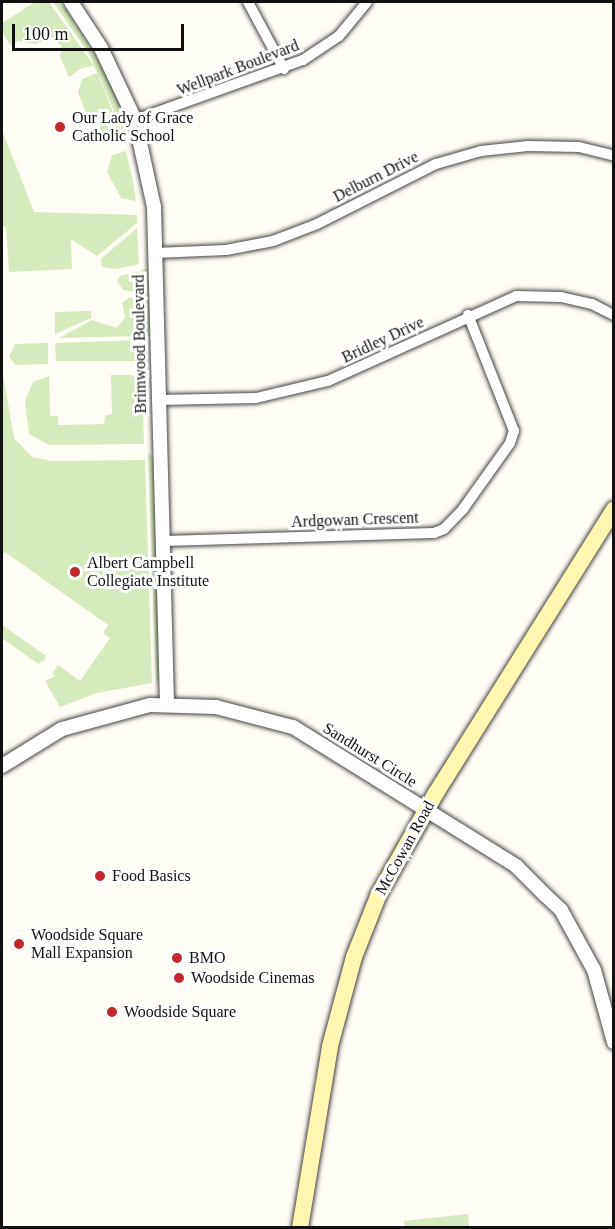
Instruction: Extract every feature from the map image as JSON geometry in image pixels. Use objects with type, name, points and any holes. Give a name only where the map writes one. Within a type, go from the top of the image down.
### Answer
[{"type":"main road","name":"McCowan Road","points":[[300,1227],[330,1046],[354,957],[379,894],[426,809],[614,509]]},
{"type":"street","name":"Brimwood Boulevard","points":[[71,2],[101,48],[135,120],[154,207],[157,400],[165,541],[167,704]]},
{"type":"street","points":[[248,2],[284,69]]},
{"type":"street","name":"Wellpark Boulevard","points":[[135,120],[284,69],[331,42],[367,2]]},
{"type":"street","name":"Delburn Drive","points":[[155,253],[225,249],[273,241],[317,224],[436,164],[482,151],[528,146],[579,147],[614,156]]},
{"type":"street","name":"Bridley Drive","points":[[157,400],[256,398],[328,381],[358,370],[468,315],[516,296],[536,295],[592,304],[614,315]]},
{"type":"street","name":"Ardgowan Crescent","points":[[165,541],[434,533],[444,529],[464,509],[510,443],[514,431],[468,315]]},
{"type":"street","name":"Sandhurst Circle","points":[[2,766],[62,729],[99,716],[167,704],[216,706],[292,727],[516,866],[561,910],[594,970],[614,1042]]},
{"type":"green space","points":[[35,2],[49,2],[94,66],[82,68],[69,77],[60,57],[62,46],[52,37],[35,44],[18,41],[10,45],[2,32],[2,23]]},
{"type":"green space","points":[[53,2],[60,2],[66,9],[107,74],[128,125],[125,136],[89,54]]},
{"type":"green space","points":[[97,73],[120,129],[97,139],[78,93],[82,79]]},
{"type":"green space","points":[[2,130],[34,212],[137,215],[137,223],[97,256],[71,239],[72,269],[9,272],[6,227],[2,227]]},
{"type":"green space","points":[[126,151],[136,201],[121,198],[107,172],[112,155]]},
{"type":"green space","points":[[137,228],[139,264],[117,269],[102,267],[101,259]]},
{"type":"green space","points":[[148,269],[150,336],[144,337],[141,270]]},
{"type":"green space","points":[[139,271],[140,293],[123,290],[117,281],[120,276]]},
{"type":"green space","points":[[130,297],[140,302],[141,336],[59,338],[92,320],[117,328],[125,317],[122,303]]},
{"type":"green space","points":[[91,311],[91,318],[55,334],[55,312]]},
{"type":"green space","points":[[141,340],[142,361],[56,361],[55,343]]},
{"type":"green space","points":[[48,343],[48,364],[16,365],[9,357],[15,344]]},
{"type":"green space","name":"Albert Campbell Collegiate Institute","points":[[2,369],[14,438],[32,457],[52,461],[145,460],[152,683],[97,693],[60,707],[45,681],[55,676],[52,674],[58,665],[80,681],[110,638],[103,633],[108,625],[5,552],[2,556]]},
{"type":"green space","points":[[111,375],[142,375],[144,444],[49,445],[29,434],[25,401],[33,382],[49,376],[50,416],[58,416],[58,425],[104,424],[105,416],[112,414]]},
{"type":"green space","points":[[148,453],[154,458],[161,679],[156,682]]},
{"type":"green space","points":[[2,625],[45,655],[45,660],[38,664],[2,638]]},
{"type":"green space","points":[[468,1214],[469,1227],[405,1227],[404,1221]]},
{"type":"place","name":"Our Lady of Grace Catholic School","points":[[60,127]]},
{"type":"place","name":"Albert Campbell Collegiate Institute","points":[[75,572]]},
{"type":"place","name":"Food Basics","points":[[100,876]]},
{"type":"place","name":"Woodside Square Mall Expansion","points":[[19,944]]},
{"type":"place","name":"BMO","points":[[177,958]]},
{"type":"place","name":"Woodside Cinemas","points":[[179,978]]},
{"type":"place","name":"Woodside Square","points":[[112,1012]]}]
